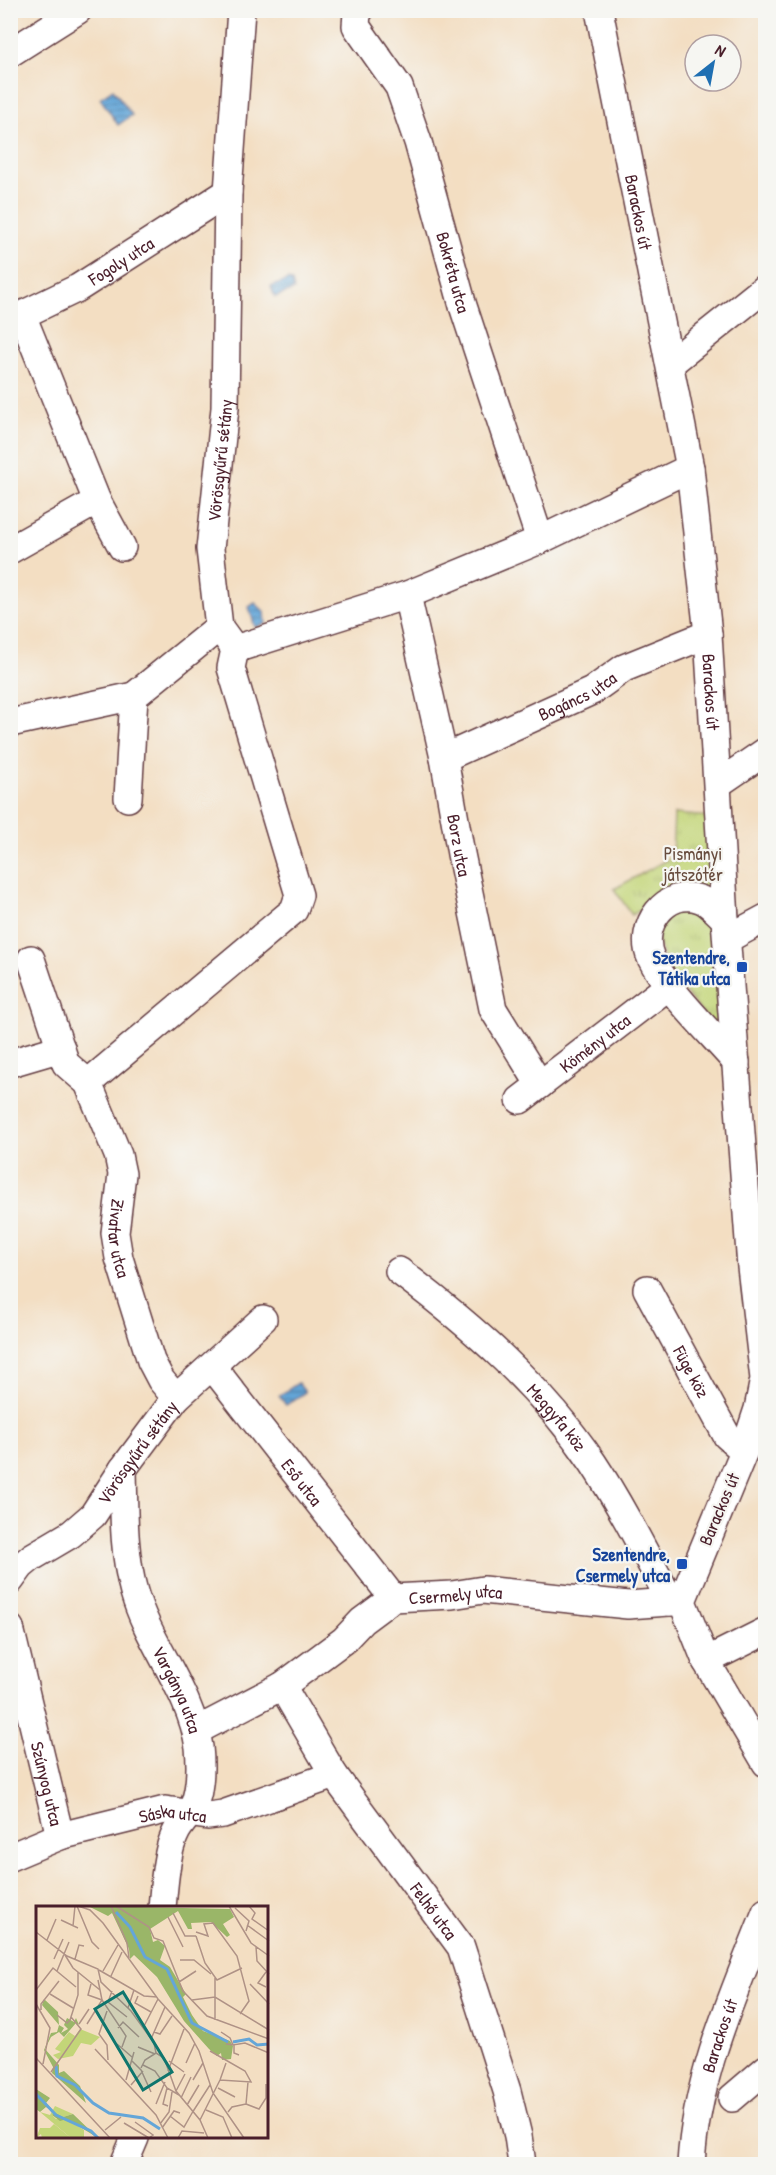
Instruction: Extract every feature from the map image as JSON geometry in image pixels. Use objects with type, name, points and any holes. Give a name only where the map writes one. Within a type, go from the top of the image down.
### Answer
[{"type":"street","points":[[10,53],[78,10]]},
{"type":"street","name":"Vörösgyűrű sétány","points":[[235,649],[219,627],[210,549],[225,408],[228,192],[241,10]]},
{"type":"street","name":"Barackos út","points":[[599,10],[671,363],[690,468],[708,634],[736,1062],[758,1265],[765,1378],[758,1409],[744,1451],[676,1602]]},
{"type":"street","name":"Bokréta utca","points":[[358,12],[356,26],[399,87],[418,142],[467,316],[540,540]]},
{"type":"street","name":"Fogoly utca","points":[[16,320],[78,288],[228,192]]},
{"type":"street","points":[[671,363],[765,287]]},
{"type":"street","points":[[16,320],[98,501],[122,547]]},
{"type":"street","points":[[88,1083],[294,910],[298,895],[231,668],[235,649],[406,594],[540,540],[690,468]]},
{"type":"street","points":[[10,550],[98,501]]},
{"type":"street","name":"Borz utca","points":[[406,594],[444,758],[461,854],[494,1010],[530,1092]]},
{"type":"street","points":[[10,723],[134,696],[219,627]]},
{"type":"street","name":"Bogáncs utca","points":[[444,758],[592,691],[624,668],[708,634]]},
{"type":"street","points":[[128,798],[134,696]]},
{"type":"street","points":[[718,784],[765,751]]},
{"type":"street","points":[[736,1062],[656,966],[648,948],[650,926],[661,907],[670,900],[691,897],[703,900],[726,929],[765,918]]},
{"type":"street","name":"Zivatar utca","points":[[31,958],[66,1064],[88,1083],[118,1155],[122,1174],[115,1233],[119,1258],[151,1361],[161,1380],[176,1398]]},
{"type":"street","name":"Kömény utca","points":[[530,1092],[670,985]]},
{"type":"street","points":[[10,1063],[61,1048]]},
{"type":"street","name":"Meggyfa köz","points":[[399,1271],[462,1320],[529,1384],[597,1470],[676,1602]]},
{"type":"street","name":"Füge köz","points":[[646,1289],[727,1436],[744,1451]]},
{"type":"street","name":"Vörösgyűrű sétány","points":[[10,1581],[21,1566],[32,1557],[71,1534],[93,1515],[123,1469],[176,1398],[263,1318]]},
{"type":"street","name":"Eső utca","points":[[212,1366],[393,1598]]},
{"type":"street","name":"Vargánya utca","points":[[123,1469],[124,1520],[134,1593],[196,1731],[200,1767],[195,1799],[189,1813],[179,1823],[171,1845],[162,1906]]},
{"type":"street","name":"Csermely utca","points":[[196,1731],[282,1686],[344,1640],[362,1621],[393,1598],[452,1595],[483,1590],[607,1604],[676,1602]]},
{"type":"street","points":[[676,1602],[706,1661],[765,1763]]},
{"type":"street","name":"Szúnyog utca","points":[[10,1628],[60,1836]]},
{"type":"street","points":[[706,1661],[765,1631]]},
{"type":"street","name":"Felhő utca","points":[[282,1686],[334,1775],[461,1947],[507,2091],[522,2164]]},
{"type":"street","name":"Sáska utca","points":[[10,1857],[60,1836],[165,1810],[208,1816],[223,1814],[334,1775]]},
{"type":"street","name":"Barackos út","points":[[690,2164],[699,2101],[721,2027],[765,1912]]},
{"type":"street","points":[[732,2098],[765,2069]]},
{"type":"street","points":[[124,2164],[135,2139]]},
{"type":"green space","name":"Pismányi játszótér","points":[[674,814],[712,817],[716,887],[681,886],[632,915],[614,889],[672,857]]},
{"type":"green space","points":[[694,906],[707,917],[713,931],[720,1035],[669,973],[655,931],[663,914]]},
{"type":"water","points":[[113,89],[132,115],[118,125],[100,98]]},
{"type":"water","points":[[288,280],[292,282],[294,290],[275,297],[271,287]]},
{"type":"water","points":[[255,603],[265,612],[266,624],[255,627],[249,607]]},
{"type":"water","points":[[298,1383],[305,1392],[286,1405],[279,1396]]},
{"type":"place","name":"Szentendre, Tátika utca","points":[[742,967]]},
{"type":"place","name":"Szentendre, Csermely utca","points":[[682,1564]]}]
